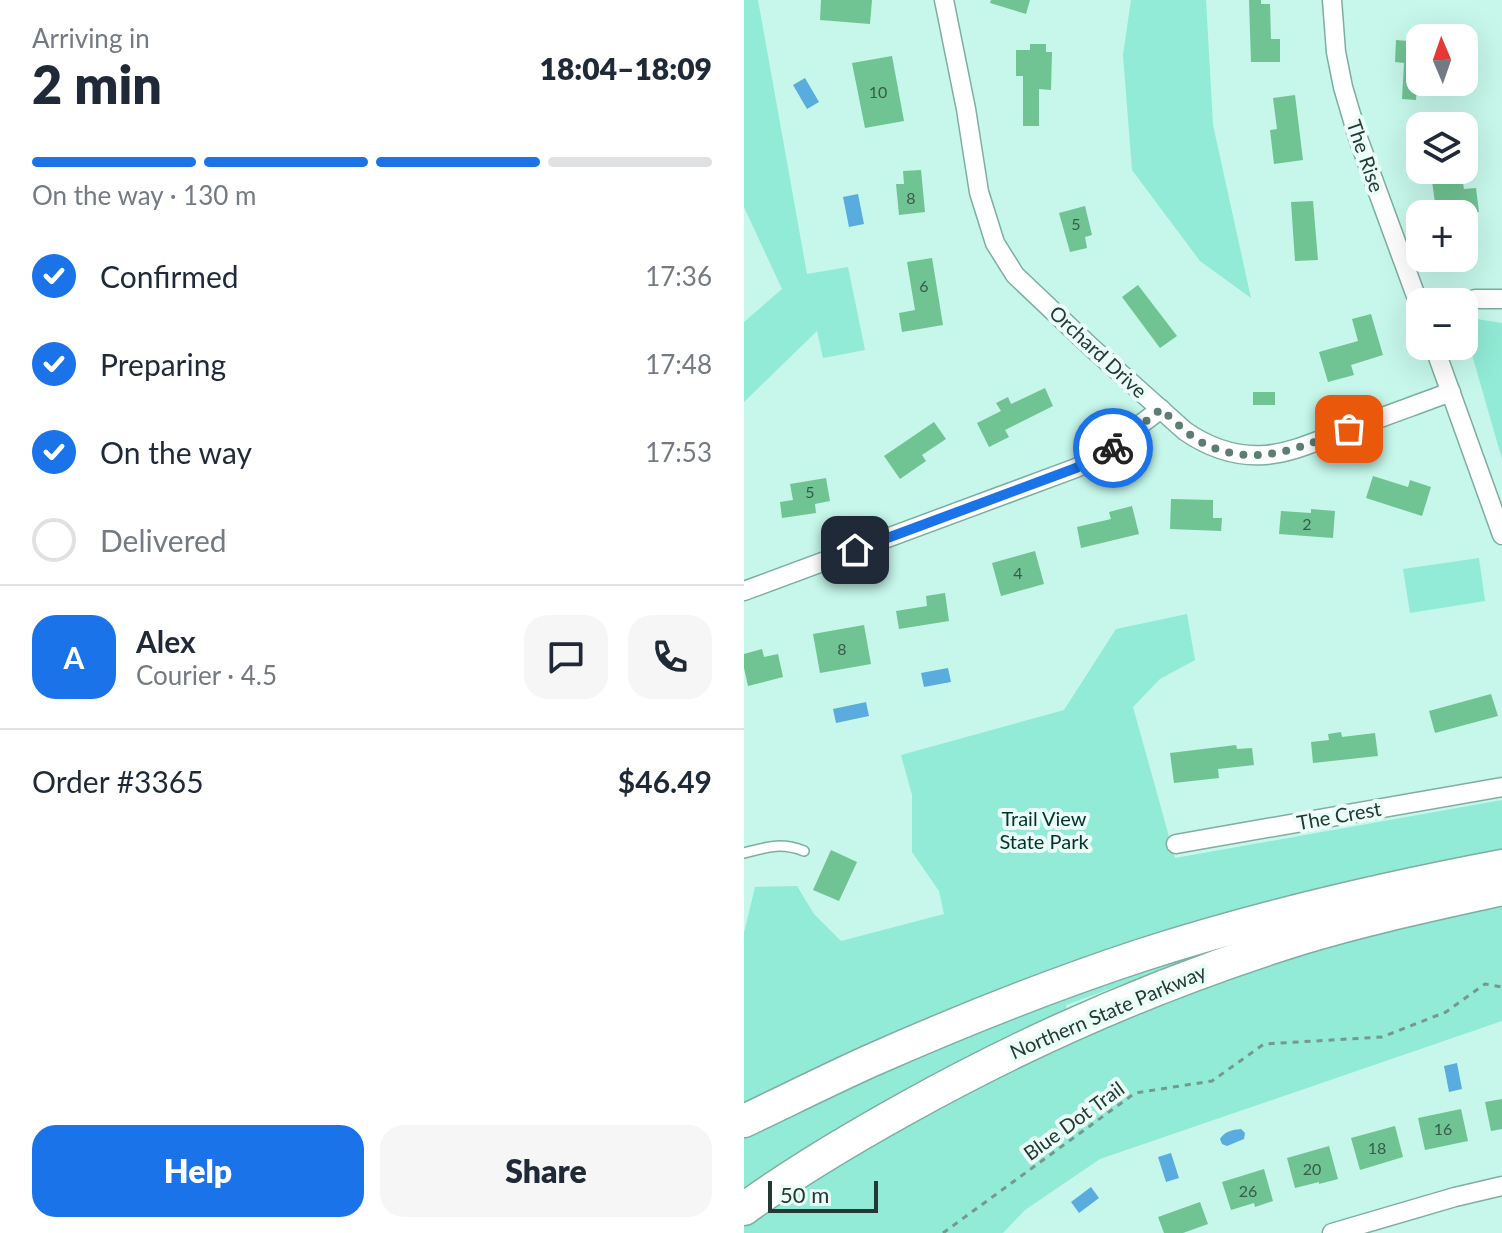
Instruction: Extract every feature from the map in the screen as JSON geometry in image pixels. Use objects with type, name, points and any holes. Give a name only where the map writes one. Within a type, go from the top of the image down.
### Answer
[{"type":"highway","name":"Northern State Parkway","points":[[744,1121],[871,1061],[988,1012],[1140,956],[1336,901],[1502,866]]},
{"type":"highway","name":"Northern State Parkway","points":[[744,1209],[840,1145],[950,1084],[1040,1038],[1141,994],[1304,938],[1389,914],[1502,889]]},
{"type":"street","name":"Orchard Drive","points":[[944,0],[979,192],[995,243],[1015,275],[1185,431],[1215,448],[1242,455],[1266,455],[1299,448],[1451,392]]},
{"type":"street","name":"The Rise","points":[[1332,0],[1336,52],[1346,100],[1413,288]]},
{"type":"street","points":[[1478,299],[1502,299]]},
{"type":"street","points":[[1439,360],[1502,535]]},
{"type":"street","points":[[744,591],[1076,468],[1116,447],[1161,409]]},
{"type":"street","name":"The Crest","points":[[1176,844],[1502,787]]},
{"type":"street","points":[[1332,1233],[1502,1186]]},
{"type":"lane","points":[[744,853],[788,845],[804,851]]},
{"type":"path","name":"Blue Dot Trail","points":[[943,1233],[1135,1093],[1212,1081],[1264,1044],[1382,1037],[1446,1012],[1485,984],[1502,987]]},
{"type":"green space","points":[[744,0],[758,0],[807,274],[848,267],[865,350],[823,358],[817,331],[744,402],[744,322],[782,289],[744,207]]},
{"type":"green space","points":[[1131,0],[1206,0],[1213,125],[1251,298],[1200,261],[1132,170],[1123,55]]},
{"type":"green space","points":[[1478,319],[1502,323],[1502,459],[1474,360],[1478,360]]},
{"type":"green space","points":[[1479,558],[1485,601],[1410,613],[1403,569]]},
{"type":"green space","name":"Trail View State Park","points":[[1187,614],[1195,660],[1160,679],[1133,707],[1175,858],[1502,800],[1502,851],[1457,858],[1362,881],[744,1110],[744,933],[755,887],[797,886],[814,914],[841,941],[944,914],[939,891],[912,852],[912,795],[901,755],[1064,710],[1116,629]]},
{"type":"green space","points":[[1502,897],[1502,1021],[1100,1159],[1025,1210],[1003,1233],[744,1233],[744,1222],[903,1122],[1186,987]]},
{"type":"green space","points":[[1207,948],[1205,954],[1066,1005],[1067,1014],[744,1196],[744,1132],[1061,997]]},
{"type":"water","points":[[805,78],[819,102],[807,109],[793,85]]},
{"type":"water","points":[[858,194],[864,224],[849,227],[843,197]]},
{"type":"water","points":[[948,668],[951,682],[924,687],[921,673]]},
{"type":"water","points":[[866,702],[869,716],[836,723],[833,709]]},
{"type":"water","points":[[1457,1063],[1462,1089],[1449,1092],[1444,1066]]},
{"type":"water","points":[[1241,1129],[1245,1133],[1244,1139],[1227,1146],[1222,1144],[1220,1139],[1224,1134]]},
{"type":"water","points":[[1171,1153],[1179,1178],[1166,1182],[1158,1157]]},
{"type":"water","points":[[1091,1187],[1099,1198],[1079,1213],[1071,1202]]},
{"type":"building","points":[[821,0],[872,0],[870,24],[820,20]]},
{"type":"building","points":[[991,0],[1030,0],[1026,14],[990,3]]},
{"type":"building","points":[[1249,0],[1270,4],[1271,39],[1280,39],[1280,62],[1251,62]]},
{"type":"building","points":[[1396,40],[1406,41],[1406,96],[1416,96],[1416,100],[1402,99],[1404,63],[1395,62]]},
{"type":"building","points":[[1030,44],[1046,44],[1046,52],[1052,52],[1051,90],[1039,89],[1039,126],[1023,126],[1023,76],[1016,76],[1016,50],[1030,50]]},
{"type":"building","points":[[892,56],[904,121],[865,128],[852,63]]},
{"type":"building","points":[[1295,95],[1303,160],[1274,164],[1270,130],[1277,129],[1273,98]]},
{"type":"building","points":[[921,170],[925,212],[899,215],[896,184],[904,184],[903,171]]},
{"type":"building","points":[[1432,184],[1463,184],[1464,189],[1476,188],[1478,200],[1435,200]]},
{"type":"building","points":[[1313,201],[1318,260],[1295,261],[1291,202]]},
{"type":"building","points":[[1085,206],[1092,235],[1085,237],[1087,248],[1070,252],[1059,213]]},
{"type":"building","points":[[932,258],[943,325],[902,332],[899,313],[915,310],[907,262]]},
{"type":"building","points":[[1138,285],[1177,336],[1160,348],[1122,297]]},
{"type":"building","points":[[1371,314],[1383,355],[1351,365],[1354,375],[1328,382],[1319,352],[1358,341],[1352,319]]},
{"type":"building","points":[[1045,388],[1053,406],[1005,430],[1009,437],[989,447],[977,423],[1001,411],[996,403],[1008,397],[1011,404]]},
{"type":"building","points":[[1253,392],[1275,392],[1275,405],[1253,405]]},
{"type":"building","points":[[934,422],[946,439],[922,455],[926,461],[900,479],[884,456]]},
{"type":"building","points":[[1373,476],[1408,487],[1410,480],[1431,487],[1422,516],[1366,498]]},
{"type":"building","points":[[826,478],[830,501],[815,504],[816,513],[782,518],[780,502],[793,500],[790,484]]},
{"type":"building","points":[[1171,499],[1213,500],[1213,518],[1222,518],[1221,531],[1170,529]]},
{"type":"building","points":[[1132,506],[1139,534],[1081,548],[1077,527],[1111,519],[1109,512]]},
{"type":"building","points":[[1311,509],[1335,511],[1333,538],[1279,534],[1281,511],[1311,513]]},
{"type":"building","points":[[1035,551],[1044,584],[1001,596],[992,563]]},
{"type":"building","points":[[945,593],[949,621],[899,629],[896,611],[927,606],[926,596]]},
{"type":"building","points":[[864,625],[871,664],[820,673],[813,634]]},
{"type":"building","points":[[762,649],[764,657],[778,654],[783,677],[748,686],[744,654]]},
{"type":"building","points":[[1491,694],[1498,716],[1435,733],[1429,711]]},
{"type":"building","points":[[1341,732],[1342,737],[1375,733],[1378,756],[1313,763],[1311,742],[1329,740],[1328,734]]},
{"type":"building","points":[[1236,745],[1237,749],[1252,748],[1254,765],[1218,769],[1219,778],[1174,783],[1170,753]]},
{"type":"building","points":[[831,850],[857,862],[839,901],[813,890]]},
{"type":"building","points":[[1502,1099],[1502,1129],[1491,1131],[1485,1102]]},
{"type":"building","points":[[1461,1109],[1468,1141],[1425,1150],[1418,1118]]},
{"type":"building","points":[[1395,1126],[1403,1157],[1360,1170],[1351,1138]]},
{"type":"building","points":[[1329,1146],[1338,1179],[1295,1188],[1287,1158]]},
{"type":"building","points":[[1264,1169],[1273,1201],[1231,1210],[1222,1182]]},
{"type":"building","points":[[1200,1202],[1208,1224],[1183,1233],[1164,1233],[1158,1217]]},
{"type":"way so far","points":[[1113,448],[1161,409],[1198,440],[1242,455],[1266,455],[1299,448],[1349,429]]},
{"type":"route","points":[[855,550],[1076,468],[1113,448]]}]
